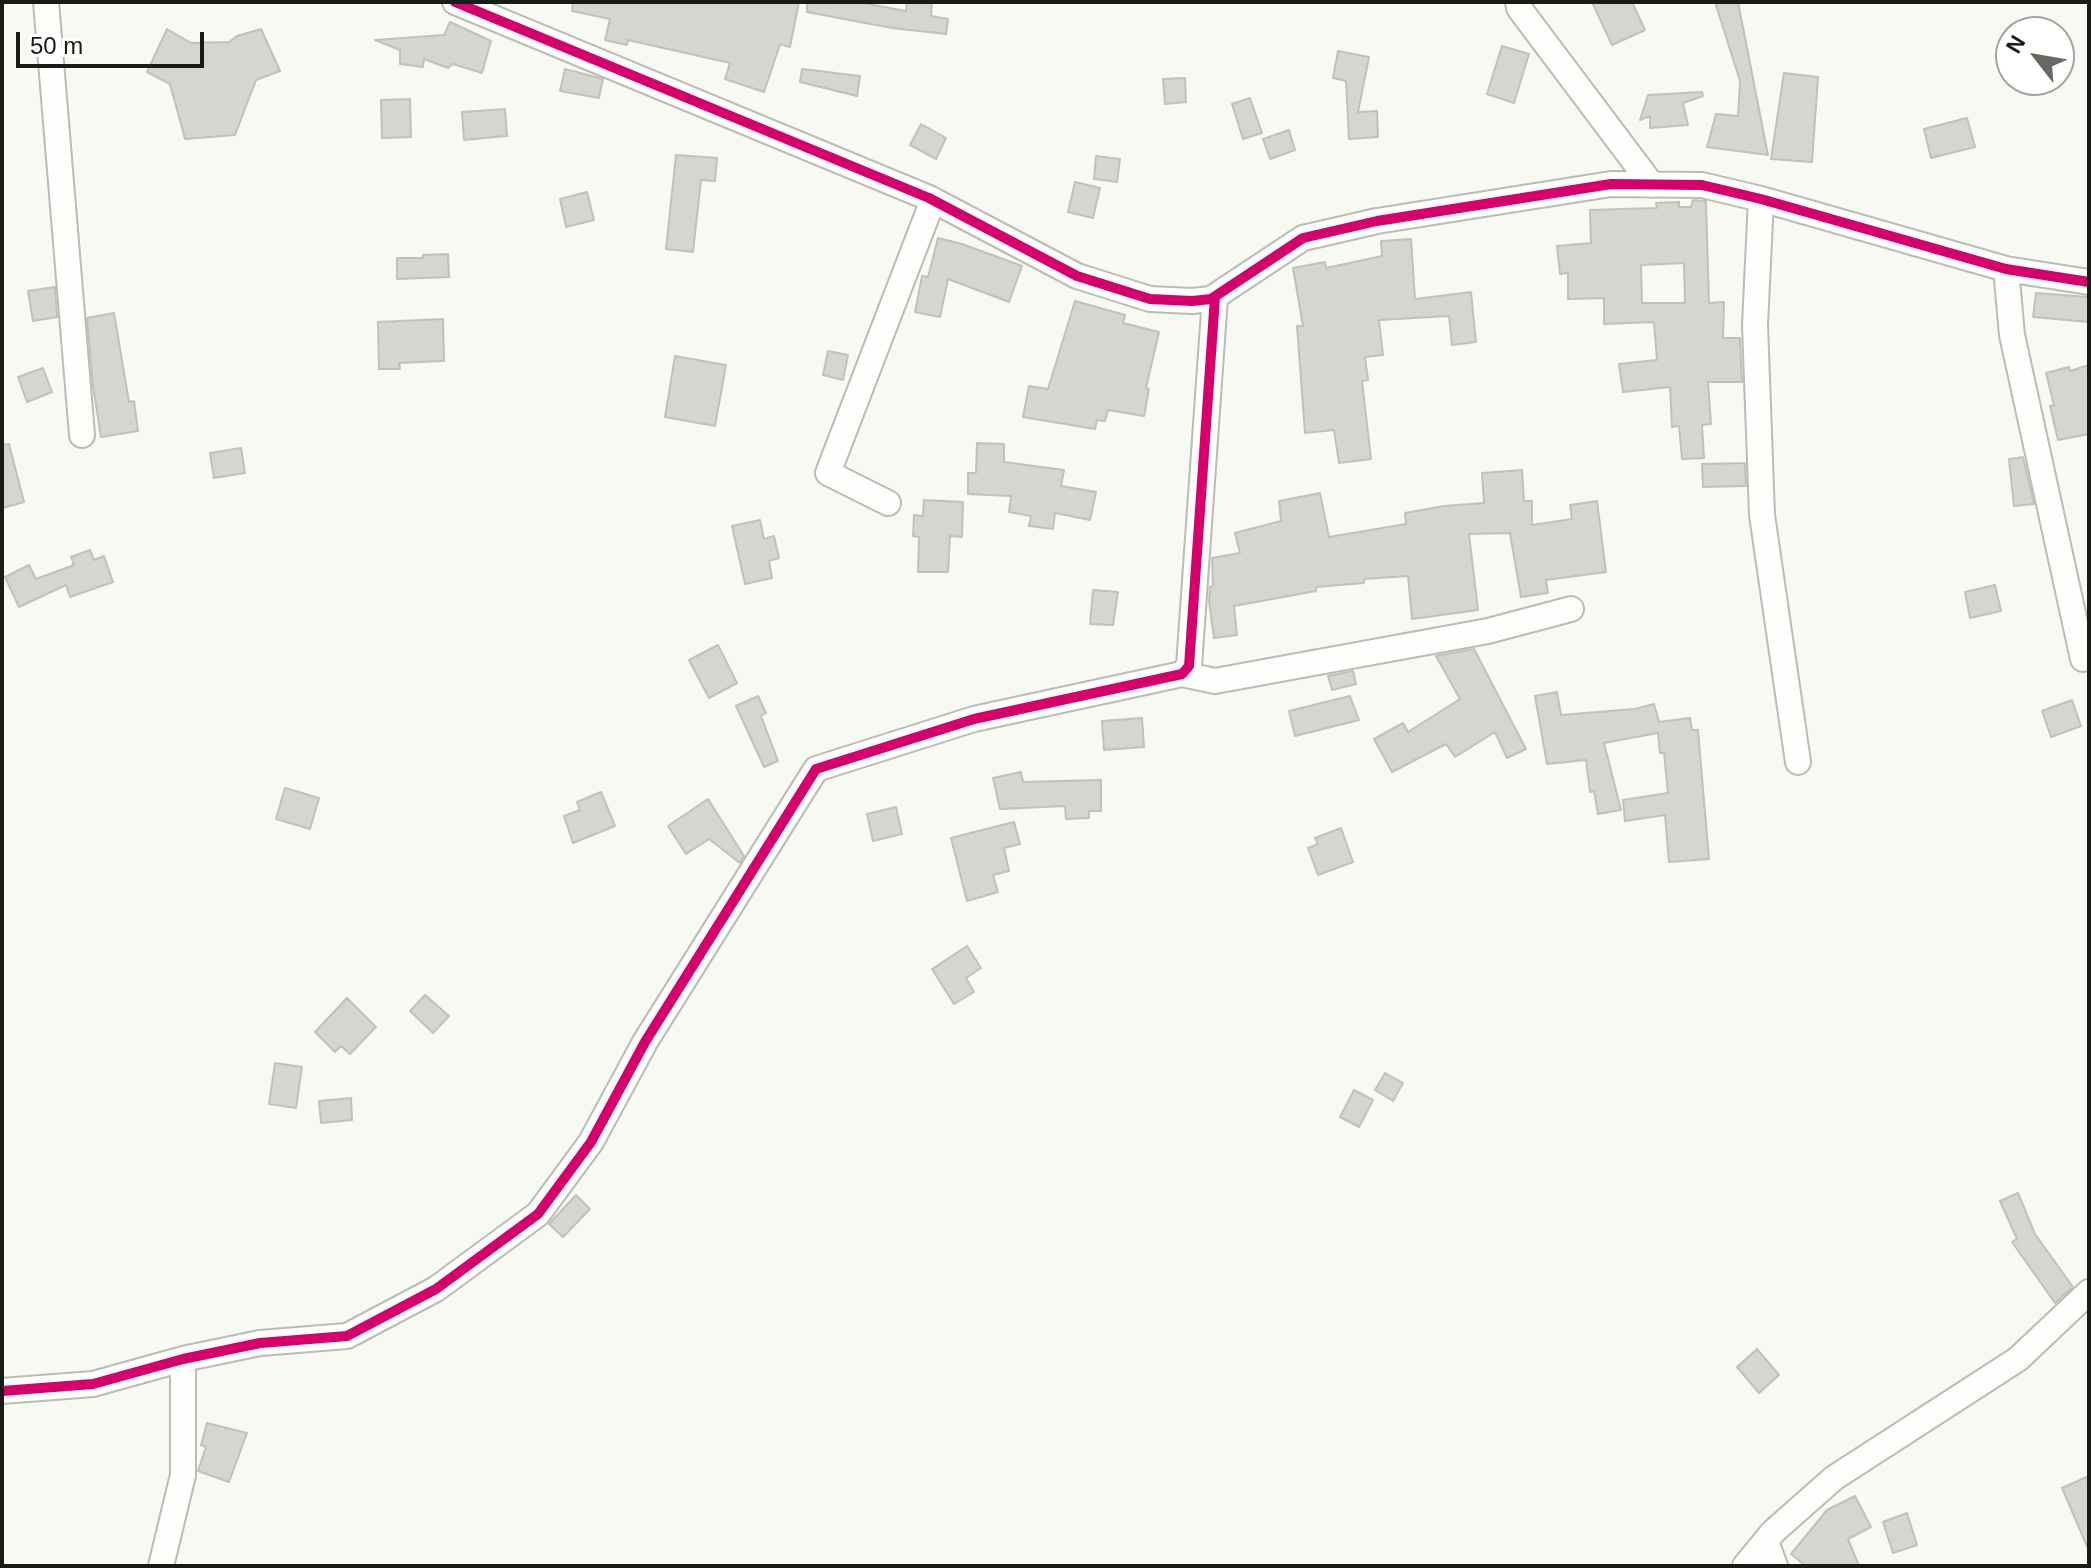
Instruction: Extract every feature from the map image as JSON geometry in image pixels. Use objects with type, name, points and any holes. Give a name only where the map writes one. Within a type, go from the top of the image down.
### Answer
[{"type":"street","points":[[46,2],[82,435]]},
{"type":"street","points":[[455,2],[933,200],[1077,276],[1150,299],[1192,301],[1215,297],[1303,238],[1377,221],[1611,184],[1702,185],[2006,269],[2089,282]]},
{"type":"street","points":[[1518,2],[1519,8],[1652,185]]},
{"type":"street","points":[[1761,199],[1755,325],[1762,515],[1798,762]]},
{"type":"street","points":[[888,503],[828,473],[933,200]]},
{"type":"street","points":[[2006,269],[2012,335],[2083,659]]},
{"type":"street","points":[[1182,674],[1189,666],[1215,297]]},
{"type":"street","points":[[2,1391],[93,1384],[183,1359],[260,1343],[347,1336],[436,1289],[538,1214],[591,1142],[653,1029],[816,769],[974,719],[1182,674],[1215,681],[1488,631],[1571,609]]},
{"type":"street","points":[[1745,1566],[1766,1541],[1834,1478],[2018,1359],[2089,1292]]},
{"type":"street","points":[[161,1566],[183,1475],[183,1359]]},
{"type":"street","points":[[1766,1541],[1775,1566]]},
{"type":"building","points":[[573,2],[799,2],[790,47],[780,44],[764,92],[725,79],[730,63],[628,40],[627,45],[605,40],[610,19],[572,11]]},
{"type":"building","points":[[807,2],[857,2],[906,11],[907,2],[932,2],[931,16],[948,19],[946,34],[892,28],[807,12]]},
{"type":"building","points":[[1592,2],[1632,2],[1645,30],[1612,45]]},
{"type":"building","points":[[1715,2],[1738,2],[1768,155],[1707,147],[1716,114],[1738,116],[1740,81]]},
{"type":"building","points":[[450,22],[491,41],[482,73],[453,64],[448,68],[424,59],[423,67],[400,64],[400,50],[375,40],[444,35]]},
{"type":"building","points":[[167,29],[191,43],[229,42],[237,36],[261,29],[280,71],[256,80],[235,135],[185,139],[170,84],[147,72]]},
{"type":"building","points":[[1502,46],[1529,54],[1514,103],[1487,94]]},
{"type":"building","points":[[1338,51],[1369,57],[1358,112],[1377,111],[1378,137],[1349,139],[1346,81],[1333,78]]},
{"type":"building","points":[[565,69],[603,79],[599,98],[560,91]]},
{"type":"building","points":[[802,69],[860,76],[857,96],[800,82]]},
{"type":"building","points":[[1784,73],[1818,77],[1812,162],[1771,159]]},
{"type":"building","points":[[1185,78],[1186,102],[1165,104],[1163,79]]},
{"type":"building","points":[[1702,92],[1703,96],[1683,103],[1688,125],[1650,128],[1650,116],[1640,120],[1648,95]]},
{"type":"building","points":[[1250,98],[1262,133],[1243,139],[1232,104]]},
{"type":"building","points":[[410,99],[411,137],[382,138],[381,100]]},
{"type":"building","points":[[505,109],[507,136],[464,140],[462,112]]},
{"type":"building","points":[[1967,118],[1975,147],[1931,158],[1924,129]]},
{"type":"building","points":[[921,124],[946,138],[936,159],[910,145]]},
{"type":"building","points":[[1289,130],[1295,150],[1270,159],[1263,139]]},
{"type":"building","points":[[676,155],[717,158],[715,181],[701,180],[693,252],[666,249]]},
{"type":"building","points":[[1096,156],[1120,159],[1117,182],[1094,179]]},
{"type":"building","points":[[1075,182],[1100,188],[1093,218],[1068,212]]},
{"type":"building","points":[[587,192],[594,220],[566,227],[560,199]]},
{"type":"building","points":[[1693,200],[1706,201],[1709,303],[1724,302],[1723,338],[1740,338],[1742,382],[1708,382],[1711,424],[1702,425],[1704,458],[1682,459],[1679,426],[1672,427],[1670,387],[1623,392],[1619,364],[1657,360],[1654,322],[1604,324],[1604,298],[1568,299],[1568,273],[1560,274],[1557,246],[1591,243],[1590,210],[1657,208],[1656,203],[1679,202],[1679,207],[1691,207]],"holes":[[[1684,263],[1685,303],[1642,303],[1641,265]]]},
{"type":"building","points":[[938,238],[1022,266],[1009,302],[948,279],[940,317],[915,312],[922,276],[928,277]]},
{"type":"building","points":[[1411,239],[1415,299],[1471,292],[1476,342],[1452,345],[1449,316],[1379,320],[1383,355],[1365,357],[1368,380],[1362,381],[1371,459],[1339,463],[1334,430],[1305,433],[1297,326],[1303,326],[1293,268],[1325,262],[1326,268],[1382,256],[1381,241]]},
{"type":"building","points":[[448,254],[449,277],[397,279],[397,258]]},
{"type":"building","points":[[55,287],[57,317],[33,321],[28,291]]},
{"type":"building","points":[[2036,293],[2089,297],[2089,322],[2033,317]]},
{"type":"building","points":[[1075,301],[1125,315],[1123,323],[1159,332],[1146,388],[1149,389],[1144,416],[1108,410],[1105,421],[1097,420],[1095,429],[1023,417],[1029,386],[1048,389]]},
{"type":"building","points":[[114,313],[129,402],[134,401],[138,431],[101,437],[87,318]]},
{"type":"building","points":[[443,319],[444,361],[399,363],[400,369],[379,369],[378,322]]},
{"type":"building","points":[[828,351],[848,355],[843,380],[823,375]]},
{"type":"building","points":[[675,356],[726,365],[715,426],[665,417]]},
{"type":"building","points":[[2089,365],[2089,434],[2058,440],[2046,373],[2069,367],[2070,371]]},
{"type":"building","points":[[43,368],[52,392],[27,402],[18,377]]},
{"type":"building","points":[[977,443],[1004,444],[1004,462],[1064,470],[1061,486],[1096,492],[1090,520],[1055,513],[1053,529],[1029,526],[1031,516],[1009,512],[1011,496],[968,494],[968,473],[976,473]]},
{"type":"building","points":[[9,444],[24,502],[2,508],[2,445]]},
{"type":"building","points":[[241,448],[245,473],[214,478],[210,453]]},
{"type":"building","points":[[2023,457],[2034,504],[2014,506],[2009,459]]},
{"type":"building","points":[[1745,463],[1746,486],[1703,487],[1702,464]]},
{"type":"building","points":[[1522,470],[1524,501],[1532,501],[1532,525],[1572,519],[1570,505],[1597,501],[1606,572],[1546,580],[1548,593],[1521,597],[1510,533],[1469,534],[1478,610],[1412,619],[1408,576],[1364,579],[1364,583],[1316,587],[1316,591],[1234,606],[1237,635],[1214,638],[1209,601],[1210,587],[1213,586],[1212,558],[1240,553],[1235,533],[1281,521],[1279,501],[1320,493],[1329,537],[1406,524],[1405,513],[1484,503],[1482,473]]},
{"type":"building","points":[[924,500],[963,502],[962,537],[950,536],[948,572],[918,572],[919,537],[913,536],[914,515],[923,516]]},
{"type":"building","points":[[760,520],[764,539],[774,536],[779,558],[769,561],[772,578],[745,584],[732,526]]},
{"type":"building","points":[[90,550],[94,560],[104,556],[113,582],[70,597],[66,585],[19,607],[5,577],[29,565],[36,579],[74,565],[71,557]]},
{"type":"building","points":[[1995,585],[2001,611],[1970,618],[1965,592]]},
{"type":"building","points":[[1093,590],[1118,592],[1113,625],[1090,624]]},
{"type":"building","points":[[718,645],[737,683],[709,698],[689,660]]},
{"type":"building","points":[[1474,649],[1526,749],[1507,758],[1495,732],[1455,757],[1446,744],[1392,772],[1374,739],[1403,723],[1408,732],[1460,699],[1436,656]]},
{"type":"building","points":[[1353,671],[1356,684],[1332,690],[1328,676]]},
{"type":"building","points":[[1557,692],[1561,715],[1635,709],[1654,704],[1659,722],[1690,718],[1692,730],[1698,730],[1709,859],[1669,862],[1665,815],[1625,821],[1623,800],[1668,793],[1664,753],[1660,753],[1658,733],[1604,743],[1621,810],[1598,814],[1594,791],[1590,792],[1586,760],[1547,764],[1535,696]]},
{"type":"building","points":[[758,696],[766,713],[761,716],[778,761],[764,767],[736,706]]},
{"type":"building","points":[[1350,696],[1359,720],[1295,736],[1289,711]]},
{"type":"building","points":[[2072,700],[2081,726],[2051,737],[2042,711]]},
{"type":"building","points":[[1142,718],[1144,747],[1104,750],[1102,721]]},
{"type":"building","points":[[1021,772],[1023,782],[1101,780],[1101,811],[1089,811],[1089,818],[1066,819],[1065,806],[1000,809],[993,778]]},
{"type":"building","points":[[285,788],[319,798],[310,829],[276,819]]},
{"type":"building","points":[[601,792],[615,826],[573,843],[564,816],[580,810],[577,802]]},
{"type":"building","points":[[708,799],[744,856],[740,863],[709,839],[686,854],[668,826]]},
{"type":"building","points":[[896,807],[902,834],[873,841],[867,814]]},
{"type":"building","points":[[1014,822],[1020,844],[1004,848],[1009,871],[993,875],[998,892],[967,901],[951,838]]},
{"type":"building","points":[[1341,828],[1353,862],[1318,875],[1308,848],[1318,844],[1315,838]]},
{"type":"building","points":[[967,946],[981,968],[966,978],[974,992],[954,1004],[932,969]]},
{"type":"building","points":[[425,995],[449,1016],[433,1033],[410,1011]]},
{"type":"building","points":[[347,998],[376,1027],[350,1054],[341,1046],[335,1052],[315,1032]]},
{"type":"building","points":[[275,1063],[302,1067],[296,1108],[269,1104]]},
{"type":"building","points":[[1385,1073],[1403,1083],[1393,1101],[1375,1090]]},
{"type":"building","points":[[1354,1090],[1373,1100],[1359,1127],[1340,1117]]},
{"type":"building","points":[[351,1098],[352,1120],[321,1123],[319,1101]]},
{"type":"building","points":[[2018,1193],[2035,1234],[2073,1287],[2055,1303],[2012,1242],[2017,1239],[2000,1201]]},
{"type":"building","points":[[576,1195],[590,1209],[563,1237],[549,1224]]},
{"type":"building","points":[[1757,1349],[1779,1375],[1759,1393],[1737,1367]]},
{"type":"building","points":[[207,1423],[247,1433],[229,1482],[198,1471],[206,1447],[201,1445]]},
{"type":"building","points":[[2089,1476],[2089,1551],[2062,1488]]},
{"type":"building","points":[[1855,1496],[1871,1527],[1848,1539],[1859,1566],[1806,1566],[1791,1554],[1827,1510]]},
{"type":"building","points":[[1907,1513],[1917,1545],[1893,1553],[1883,1522]]},
{"type":"cycle path","points":[[455,2],[929,198],[1077,276],[1150,299],[1211,299],[1303,238],[1377,221],[1611,184],[1702,185],[2006,269],[2089,282]]},
{"type":"cycle path","points":[[2,1391],[93,1384],[183,1359],[260,1343],[347,1336],[436,1289],[538,1214],[591,1142],[645,1042],[816,769],[974,719],[1182,674],[1189,666],[1215,297]]}]
